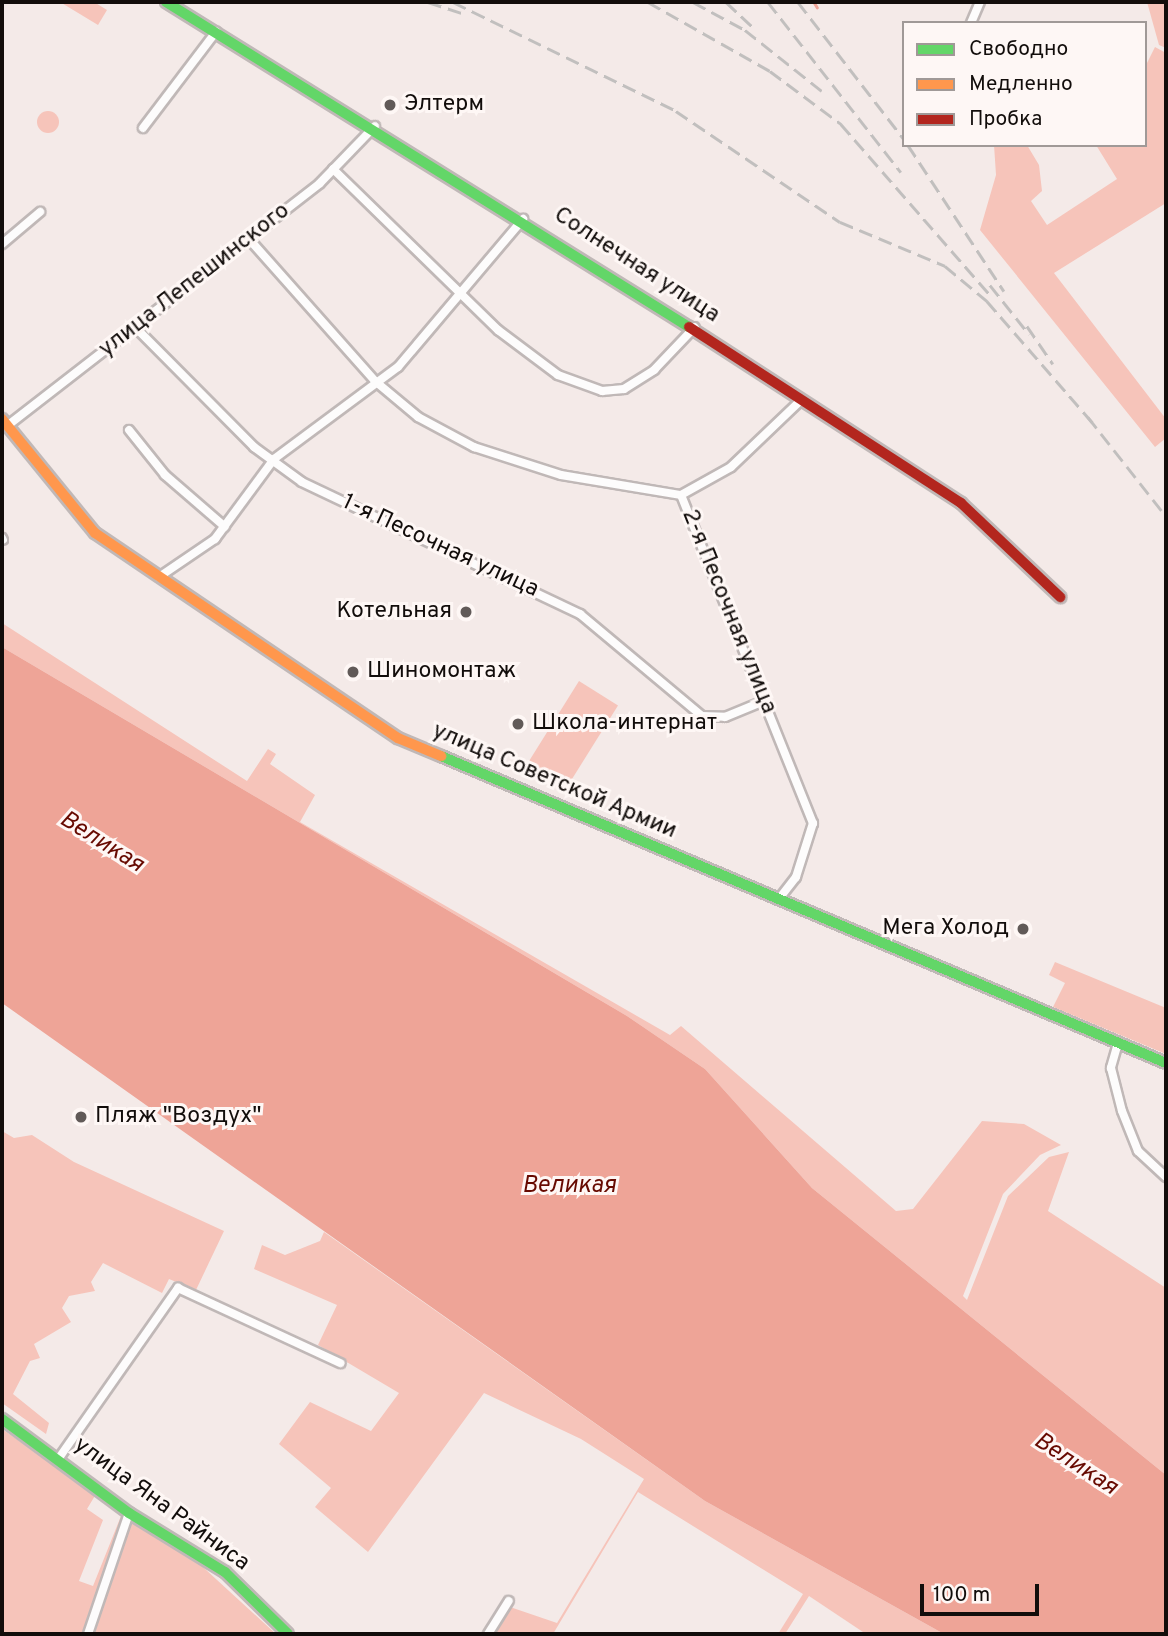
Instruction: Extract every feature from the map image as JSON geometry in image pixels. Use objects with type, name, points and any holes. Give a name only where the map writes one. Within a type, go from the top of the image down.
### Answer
[{"type":"street","name":"Солнечная улица","points":[[166,2],[375,126],[695,327],[800,401],[961,503],[1060,597]]},
{"type":"street","points":[[972,21],[980,2]]},
{"type":"street","points":[[143,128],[216,32]]},
{"type":"street","name":"улица Лепешинского","points":[[4,422],[136,328],[249,239],[333,169],[375,126]]},
{"type":"street","points":[[333,169],[460,294],[532,360],[602,391],[624,389],[654,370],[695,327]]},
{"type":"street","points":[[2,244],[40,212]]},
{"type":"street","points":[[159,577],[225,527],[274,459],[375,381],[397,368],[523,219]]},
{"type":"street","name":"2-я Песочная улица","points":[[249,239],[375,381],[418,417],[474,447],[561,475],[681,495],[814,823],[796,877],[778,900]]},
{"type":"street","name":"1-я Песочная улица","points":[[136,328],[254,447],[302,482],[580,614],[702,716],[725,717],[764,701]]},
{"type":"street","points":[[681,495],[731,467],[800,401]]},
{"type":"street","name":"улица Советской Армии","points":[[4,422],[95,533],[398,738],[1166,1063]]},
{"type":"street","points":[[129,429],[165,475],[225,527]]},
{"type":"street","points":[[1118,1043],[1111,1068],[1122,1111],[1138,1151],[1166,1177]]},
{"type":"street","points":[[59,1458],[178,1287],[340,1363]]},
{"type":"street","name":"улица Яна Райниса","points":[[2,1419],[59,1458],[129,1513],[225,1572],[288,1634]]},
{"type":"street","points":[[88,1634],[129,1513]]},
{"type":"street","points":[[488,1634],[509,1601]]},
{"type":"shaded area","points":[[60,2],[94,2],[107,10],[98,25]]},
{"type":"shaded area","points":[[1147,2],[1166,2],[1166,48],[1159,45]]},
{"type":"shaded area","points":[[1155,47],[1166,53],[1166,203],[1054,273],[1166,419],[1166,438],[1155,447],[980,230],[996,175],[994,147],[1028,147],[1039,165],[1042,191],[1031,201],[1047,225],[1117,179],[1097,147],[1147,147],[1147,63]]},
{"type":"shaded area","points":[[48,111],[56,114],[59,122],[56,130],[48,133],[40,130],[37,122],[40,114]]},
{"type":"shaded area","points":[[2,623],[247,781],[268,749],[276,754],[270,764],[315,795],[300,822],[670,1035],[681,1026],[896,1211],[913,1209],[982,1121],[1024,1124],[1061,1145],[1040,1155],[1003,1194],[963,1296],[967,1300],[1008,1196],[1049,1157],[1069,1152],[1048,1211],[1166,1288],[1166,1475],[812,1188],[705,1069],[627,1016],[2,647]]},
{"type":"shaded area","points":[[579,681],[618,705],[567,787],[528,762]]},
{"type":"shaded area","points":[[1055,962],[1166,1008],[1166,1054],[1053,1007],[1065,983],[1049,975]]},
{"type":"shaded area","points":[[2,1131],[14,1138],[32,1135],[74,1162],[224,1231],[196,1290],[169,1279],[162,1293],[103,1263],[91,1282],[95,1291],[69,1296],[62,1308],[71,1322],[34,1344],[40,1358],[30,1361],[13,1394],[49,1423],[46,1434],[2,1403]]},
{"type":"shaded area","points":[[324,1232],[705,1501],[944,1634],[866,1634],[809,1596],[785,1634],[778,1634],[803,1594],[638,1492],[553,1634],[493,1634],[510,1607],[557,1623],[644,1479],[581,1439],[484,1393],[368,1552],[315,1507],[331,1488],[279,1444],[310,1402],[371,1431],[399,1393],[318,1345],[337,1305],[254,1269],[262,1245],[285,1255],[320,1241]]},
{"type":"shaded area","points":[[2,1429],[96,1494],[87,1509],[103,1520],[79,1581],[93,1586],[121,1516],[192,1557],[276,1634],[2,1634]]},
{"type":"water","name":"Великая","points":[[2,647],[627,1016],[705,1069],[812,1188],[1166,1475],[1166,1634],[944,1634],[705,1501],[2,1003]]},
{"type":"waterway","points":[[814,2],[817,7]]},
{"type":"railway","points":[[428,2],[461,13]]},
{"type":"railway","points":[[453,2],[676,111],[840,222],[945,266],[987,301],[1093,423]]},
{"type":"railway","points":[[648,2],[770,71],[841,124],[992,297]]},
{"type":"railway","points":[[693,2],[745,30],[822,91]]},
{"type":"railway","points":[[726,2],[754,28]]},
{"type":"railway","points":[[768,2],[901,172]]},
{"type":"railway","points":[[798,2],[902,136]]},
{"type":"railway","points":[[909,147],[1004,291]]},
{"type":"railway","points":[[990,285],[1029,334]]},
{"type":"railway","points":[[1027,326],[1053,364]]},
{"type":"railway","points":[[1088,417],[1166,516]]},
{"type":"traffic: fast","points":[[166,2],[689,327]]},
{"type":"traffic: fast","points":[[441,756],[1166,1063]]},
{"type":"traffic: fast","points":[[2,1419],[129,1513],[225,1572],[288,1634]]},
{"type":"traffic: slow","points":[[2,419],[95,533],[398,738],[441,756]]},
{"type":"traffic: jam","points":[[689,327],[961,503],[1060,597]]},
{"type":"place","name":"Элтерм","points":[[390,105]]},
{"type":"place","name":"Котельная","points":[[466,612]]},
{"type":"place","name":"Шиномонтаж","points":[[353,672]]},
{"type":"place","name":"Школа-интернат","points":[[518,724]]},
{"type":"place","name":"Мега Холод","points":[[1023,929]]},
{"type":"place","name":"Пляж \"Воздух\"","points":[[81,1117]]}]
